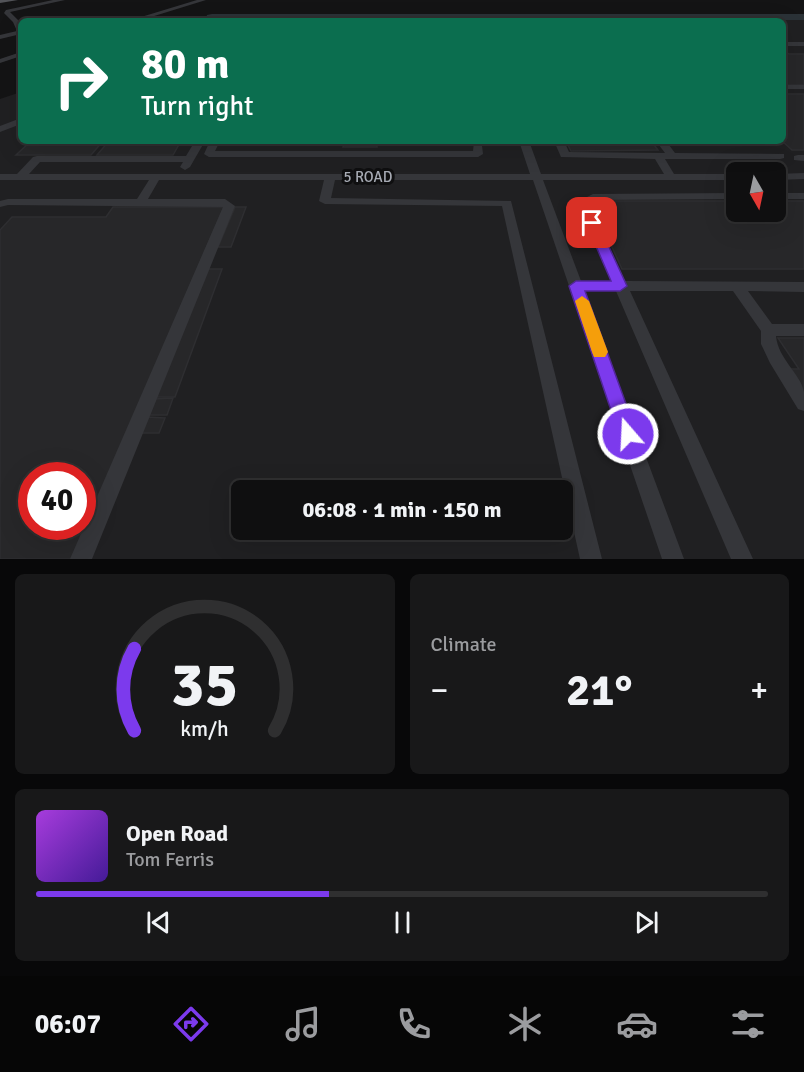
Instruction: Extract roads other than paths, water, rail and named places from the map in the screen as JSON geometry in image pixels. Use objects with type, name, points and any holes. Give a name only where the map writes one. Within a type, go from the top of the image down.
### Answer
[{"type":"main road","points":[[0,2],[14,0]]},
{"type":"street","points":[[18,26],[16,21],[7,13],[8,11],[62,0]]},
{"type":"street","points":[[141,18],[203,0]]},
{"type":"street","points":[[0,37],[18,32]]},
{"type":"street","points":[[786,36],[804,36]]},
{"type":"street","points":[[786,44],[804,44]]},
{"type":"street","points":[[0,61],[18,55]]},
{"type":"street","points":[[786,87],[804,87]]},
{"type":"street","points":[[0,129],[18,123]]},
{"type":"street","points":[[180,177],[198,144]]},
{"type":"street","points":[[214,144],[209,154],[478,154],[477,144]]},
{"type":"street","points":[[525,144],[673,559]]},
{"type":"street","points":[[560,144],[565,155],[780,156]]},
{"type":"street","points":[[664,144],[672,156]]},
{"type":"street","points":[[348,154],[326,201],[507,203],[591,559]]},
{"type":"street","points":[[657,156],[671,177]]},
{"type":"street","points":[[20,177],[37,159],[190,159]]},
{"type":"street","points":[[106,177],[119,159]]},
{"type":"street","name":"5 ROAD","points":[[2,179],[20,177],[726,177]]},
{"type":"street","points":[[140,202],[156,177]]},
{"type":"street","points":[[786,177],[804,177]]},
{"type":"street","points":[[726,196],[593,197],[583,202],[742,559]]},
{"type":"street","points":[[786,196],[804,196]]},
{"type":"street","points":[[0,204],[8,202],[225,202],[229,206],[81,559]]},
{"type":"street","points":[[576,286],[804,287]]},
{"type":"street","points":[[738,288],[768,330],[769,344],[778,363],[804,404]]},
{"type":"street","points":[[768,330],[804,330]]}]
